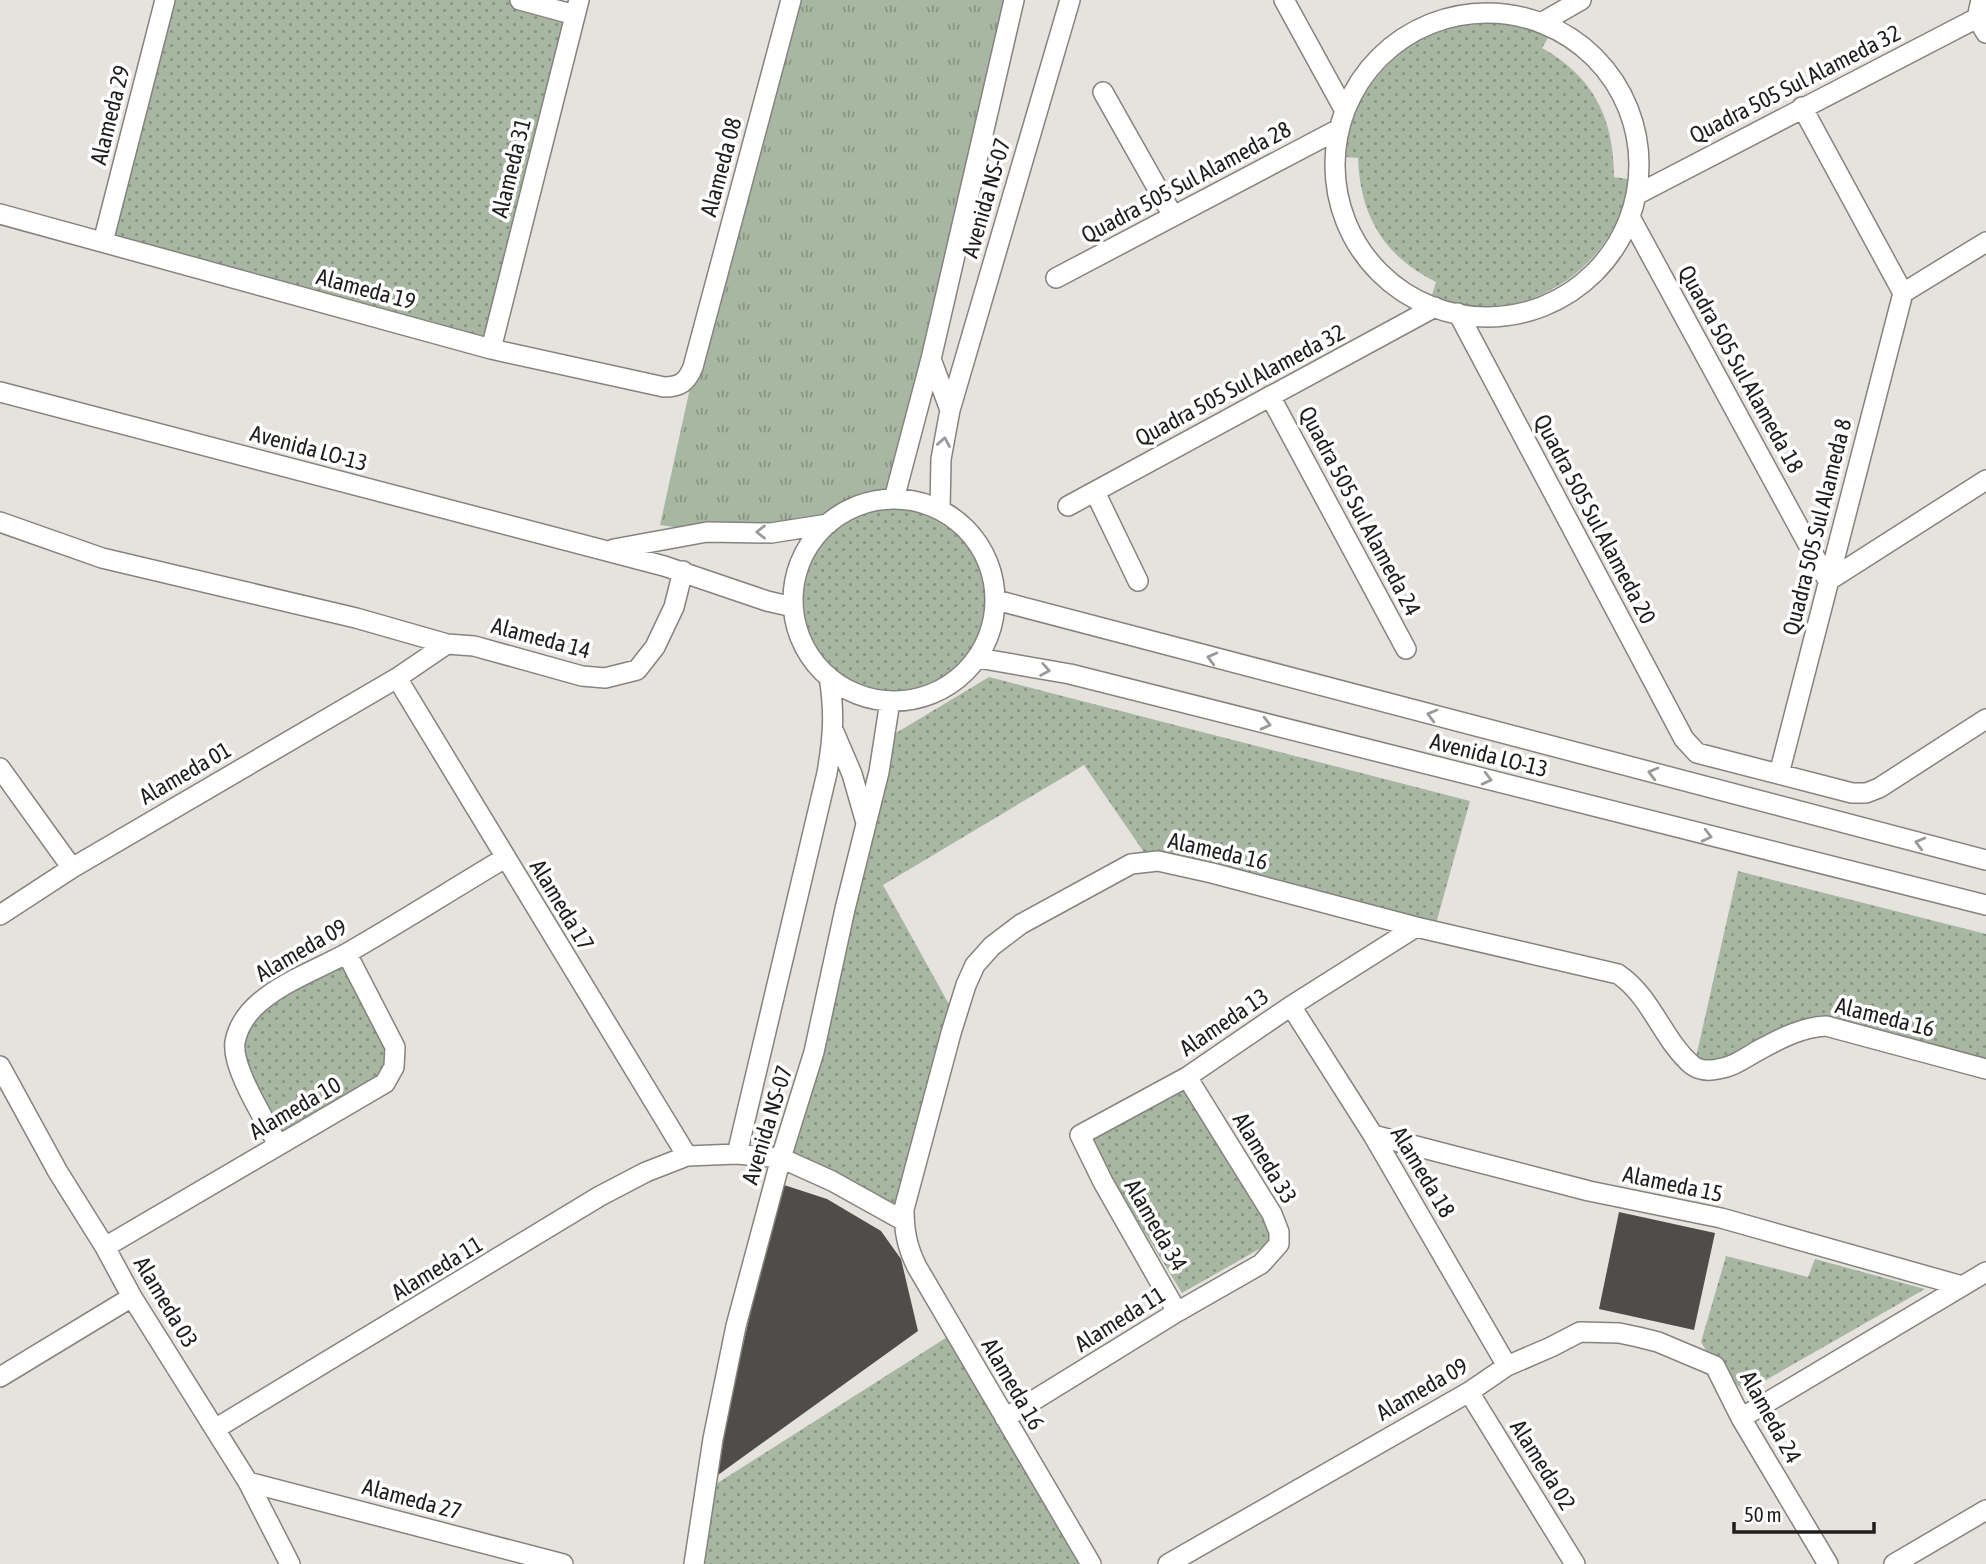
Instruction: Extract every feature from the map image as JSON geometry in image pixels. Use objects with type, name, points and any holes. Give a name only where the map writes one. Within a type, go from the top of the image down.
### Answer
[{"type":"street","name":"Alameda 29","points":[[103,242],[166,0]]},
{"type":"street","points":[[520,0],[577,7]]},
{"type":"street","name":"Alameda 08","points":[[699,347],[791,0]]},
{"type":"street","name":"Avenida NS-07","points":[[894,499],[931,359],[1014,0]]},
{"type":"street","name":"Avenida NS-07","points":[[940,510],[941,459],[950,410],[1070,0]]},
{"type":"street","points":[[1284,0],[1321,66],[1342,120]]},
{"type":"street","points":[[1541,23],[1579,1]]},
{"type":"street","points":[[1575,42],[1572,20],[1579,1]]},
{"type":"street","name":"Alameda 31","points":[[491,349],[577,7]]},
{"type":"street","points":[[1487,7],[1513,8],[1541,23],[1575,42],[1597,60],[1616,84],[1632,119],[1639,154],[1636,195],[1630,217],[1617,244],[1593,274],[1562,297],[1526,311],[1488,316],[1435,307],[1401,289],[1377,270],[1355,240],[1339,198],[1335,162],[1342,120],[1358,85],[1381,56],[1411,33],[1445,19],[1487,7]]},
{"type":"street","name":"Quadra 505 Sul Alameda 32","points":[[1636,195],[1981,17]]},
{"type":"street","points":[[1321,66],[1336,79],[1358,85]]},
{"type":"street","points":[[1103,92],[1173,216]]},
{"type":"street","points":[[1802,107],[1903,293],[1986,242]]},
{"type":"street","name":"Quadra 505 Sul Alameda 28","points":[[1056,278],[1295,152],[1342,120]]},
{"type":"street","points":[[1295,152],[1317,153],[1335,162]]},
{"type":"street","points":[[1639,154],[1661,170],[1680,172]]},
{"type":"street","name":"Alameda 19","points":[[0,214],[491,349],[651,385],[674,387],[685,382],[699,347]]},
{"type":"street","name":"Quadra 505 Sul Alameda 18","points":[[1630,217],[1828,581]]},
{"type":"street","points":[[1617,244],[1635,244],[1650,253]]},
{"type":"street","points":[[1394,330],[1401,313],[1401,289]]},
{"type":"street","name":"Quadra 505 Sul Alameda 8","points":[[1779,774],[1903,293]]},
{"type":"street","name":"Quadra 505 Sul Alameda 32","points":[[1068,506],[1435,307]]},
{"type":"street","name":"Quadra 505 Sul Alameda 20","points":[[1458,313],[1690,748],[1698,753],[1779,774]]},
{"type":"street","points":[[1482,359],[1482,335],[1488,316]]},
{"type":"street","points":[[931,359],[950,410]]},
{"type":"street","name":"Avenida LO-13","points":[[0,392],[683,571],[767,601],[793,607]]},
{"type":"street","name":"Quadra 505 Sul Alameda 24","points":[[1270,396],[1406,649]]},
{"type":"street","points":[[1828,581],[1986,480]]},
{"type":"street","points":[[1095,492],[1138,581]]},
{"type":"street","points":[[894,499],[917,502],[940,510],[962,526],[980,547],[992,573],[996,600],[994,621],[988,640],[978,659],[954,682],[924,697],[890,701],[868,698],[847,690],[829,677],[813,660],[802,641],[793,607],[796,577],[803,557],[814,539],[828,524],[848,511],[870,502],[894,499]]},
{"type":"street","name":"Alameda 14","points":[[0,523],[102,558],[356,618],[447,644],[474,646],[582,676],[605,678],[637,670],[655,647],[674,607],[683,571]]},
{"type":"street","name":"Avenida LO-13","points":[[606,551],[707,531],[771,533],[828,524]]},
{"type":"street","name":"Avenida LO-13","points":[[996,600],[1986,860]]},
{"type":"street","name":"Alameda 01","points":[[0,915],[72,868],[397,678],[447,644]]},
{"type":"street","name":"Avenida LO-13","points":[[978,659],[1070,674],[1986,905]]},
{"type":"street","name":"Avenida NS-07","points":[[737,1154],[827,773],[834,731],[834,703],[829,677]]},
{"type":"street","name":"Alameda 17","points":[[397,678],[687,1156]]},
{"type":"street","name":"Avenida NS-07","points":[[694,1564],[713,1439],[736,1326],[781,1158],[814,1052],[886,738],[890,701]]},
{"type":"street","points":[[1779,774],[1850,793],[1866,793],[1879,788],[1986,719]]},
{"type":"street","points":[[834,731],[852,774],[866,824]]},
{"type":"street","points":[[0,768],[72,868]]},
{"type":"street","name":"Alameda 09","points":[[278,1145],[239,1069],[235,1054],[235,1042],[241,1024],[249,1012],[293,980],[347,954],[505,858]]},
{"type":"street","name":"Alameda 16","points":[[1091,1564],[917,1267],[909,1251],[905,1233],[904,1209],[909,1188],[966,985],[975,965],[992,946],[1021,924],[1121,869],[1150,861],[1212,873],[1416,927],[1618,974],[1632,984],[1694,1066],[1708,1071],[1735,1064],[1800,1030],[1826,1026],[1986,1069]]},
{"type":"street","name":"Alameda 13","points":[[1093,1161],[1080,1135],[1187,1077],[1291,1006],[1416,927]]},
{"type":"street","name":"Alameda 10","points":[[105,1247],[385,1083],[391,1075],[395,1047],[347,954]]},
{"type":"street","name":"Alameda 18","points":[[1291,1006],[1373,1135],[1507,1366]]},
{"type":"street","name":"Alameda 03","points":[[0,1066],[58,1172],[105,1247],[132,1297],[248,1482],[289,1564]]},
{"type":"street","name":"Alameda 33","points":[[1187,1077],[1276,1223],[1279,1244],[1261,1264]]},
{"type":"street","name":"Alameda 15","points":[[1373,1135],[1589,1191],[1721,1218],[1962,1286]]},
{"type":"street","name":"Alameda 11","points":[[215,1429],[600,1196],[646,1172],[687,1156],[737,1154],[781,1158],[832,1181],[904,1221]]},
{"type":"street","name":"Alameda 34","points":[[1093,1161],[1177,1312]]},
{"type":"street","name":"Alameda 11","points":[[1005,1418],[1177,1312],[1261,1264]]},
{"type":"street","points":[[1741,1418],[1986,1272]]},
{"type":"street","points":[[0,1377],[132,1297]]},
{"type":"street","name":"Alameda 09","points":[[1168,1564],[1469,1392],[1507,1366],[1580,1332],[1639,1337],[1658,1342],[1715,1366]]},
{"type":"street","name":"Alameda 24","points":[[1715,1366],[1741,1418],[1828,1564]]},
{"type":"street","name":"Alameda 02","points":[[1469,1392],[1575,1564]]},
{"type":"street","name":"Alameda 27","points":[[248,1482],[563,1564]]},
{"type":"street","points":[[1894,1564],[1986,1510]]},
{"type":"green space","points":[[166,0],[517,0],[575,15],[491,349],[103,242]]},
{"type":"green space","points":[[789,0],[1020,0],[894,499],[828,524],[707,532],[660,525],[699,347]]},
{"type":"green space","points":[[1472,24],[1511,25],[1548,38],[1542,48],[1575,72],[1598,102],[1610,136],[1614,177],[1628,179],[1623,206],[1612,231],[1596,254],[1576,273],[1553,289],[1528,300],[1501,306],[1468,305],[1432,295],[1436,282],[1402,260],[1378,232],[1364,198],[1358,158],[1345,157],[1349,132],[1358,108],[1385,68],[1424,39]]},
{"type":"green space","points":[[895,500],[933,508],[966,529],[987,562],[995,600],[987,638],[966,671],[933,692],[895,700],[857,692],[824,671],[803,638],[795,600],[803,562],[824,529],[857,508]]},
{"type":"green space","points":[[989,677],[1470,801],[1434,931],[1150,861],[1084,765],[883,885],[956,1017],[904,1221],[781,1158],[886,739]]},
{"type":"green space","points":[[1738,871],[1986,934],[1986,1069],[1838,1028],[1694,1066]]},
{"type":"green space","points":[[347,954],[395,1047],[391,1075],[278,1145],[239,1069],[249,1012]]},
{"type":"green space","points":[[1183,1084],[1275,1240],[1182,1293],[1083,1132]]},
{"type":"green space","points":[[1726,1256],[1808,1277],[1815,1259],[1925,1289],[1745,1392],[1715,1366],[1701,1342]]},
{"type":"green space","points":[[955,1332],[1091,1564],[695,1564],[705,1491]]},
{"type":"building","points":[[781,1184],[827,1199],[881,1231],[901,1259],[918,1331],[711,1480]]},
{"type":"building","points":[[1619,1212],[1715,1233],[1694,1330],[1599,1309]]}]
